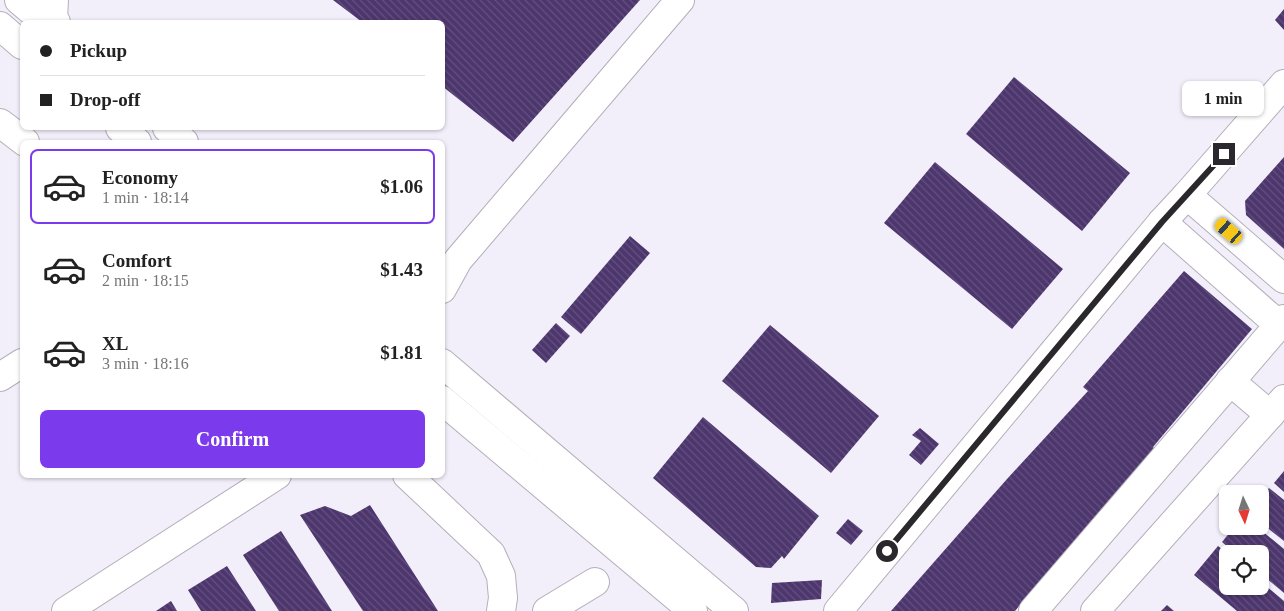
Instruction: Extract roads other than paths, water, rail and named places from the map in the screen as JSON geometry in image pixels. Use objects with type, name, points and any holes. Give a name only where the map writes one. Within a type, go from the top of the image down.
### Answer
[{"type":"lane","points":[[19,0],[43,20]]},
{"type":"lane","points":[[54,0],[54,20]]},
{"type":"lane","points":[[445,280],[450,264],[680,0]]},
{"type":"lane","points":[[0,26],[20,43]]},
{"type":"lane","points":[[838,611],[1162,222],[1284,84]]},
{"type":"lane","points":[[0,123],[23,140]]},
{"type":"lane","points":[[122,130],[135,140]]},
{"type":"lane","points":[[169,130],[182,140]]},
{"type":"lane","points":[[1187,195],[1284,278]]},
{"type":"lane","points":[[1033,611],[1282,322],[1162,222]]},
{"type":"lane","points":[[0,377],[20,364]]},
{"type":"lane","points":[[445,366],[734,611]]},
{"type":"lane","points":[[1095,611],[1277,407],[1230,382]]},
{"type":"lane","points":[[445,403],[693,611]]},
{"type":"lane","points":[[66,611],[272,478]]},
{"type":"lane","points":[[410,478],[491,554],[501,576],[503,598],[501,611]]},
{"type":"lane","points":[[547,611],[595,582]]}]
